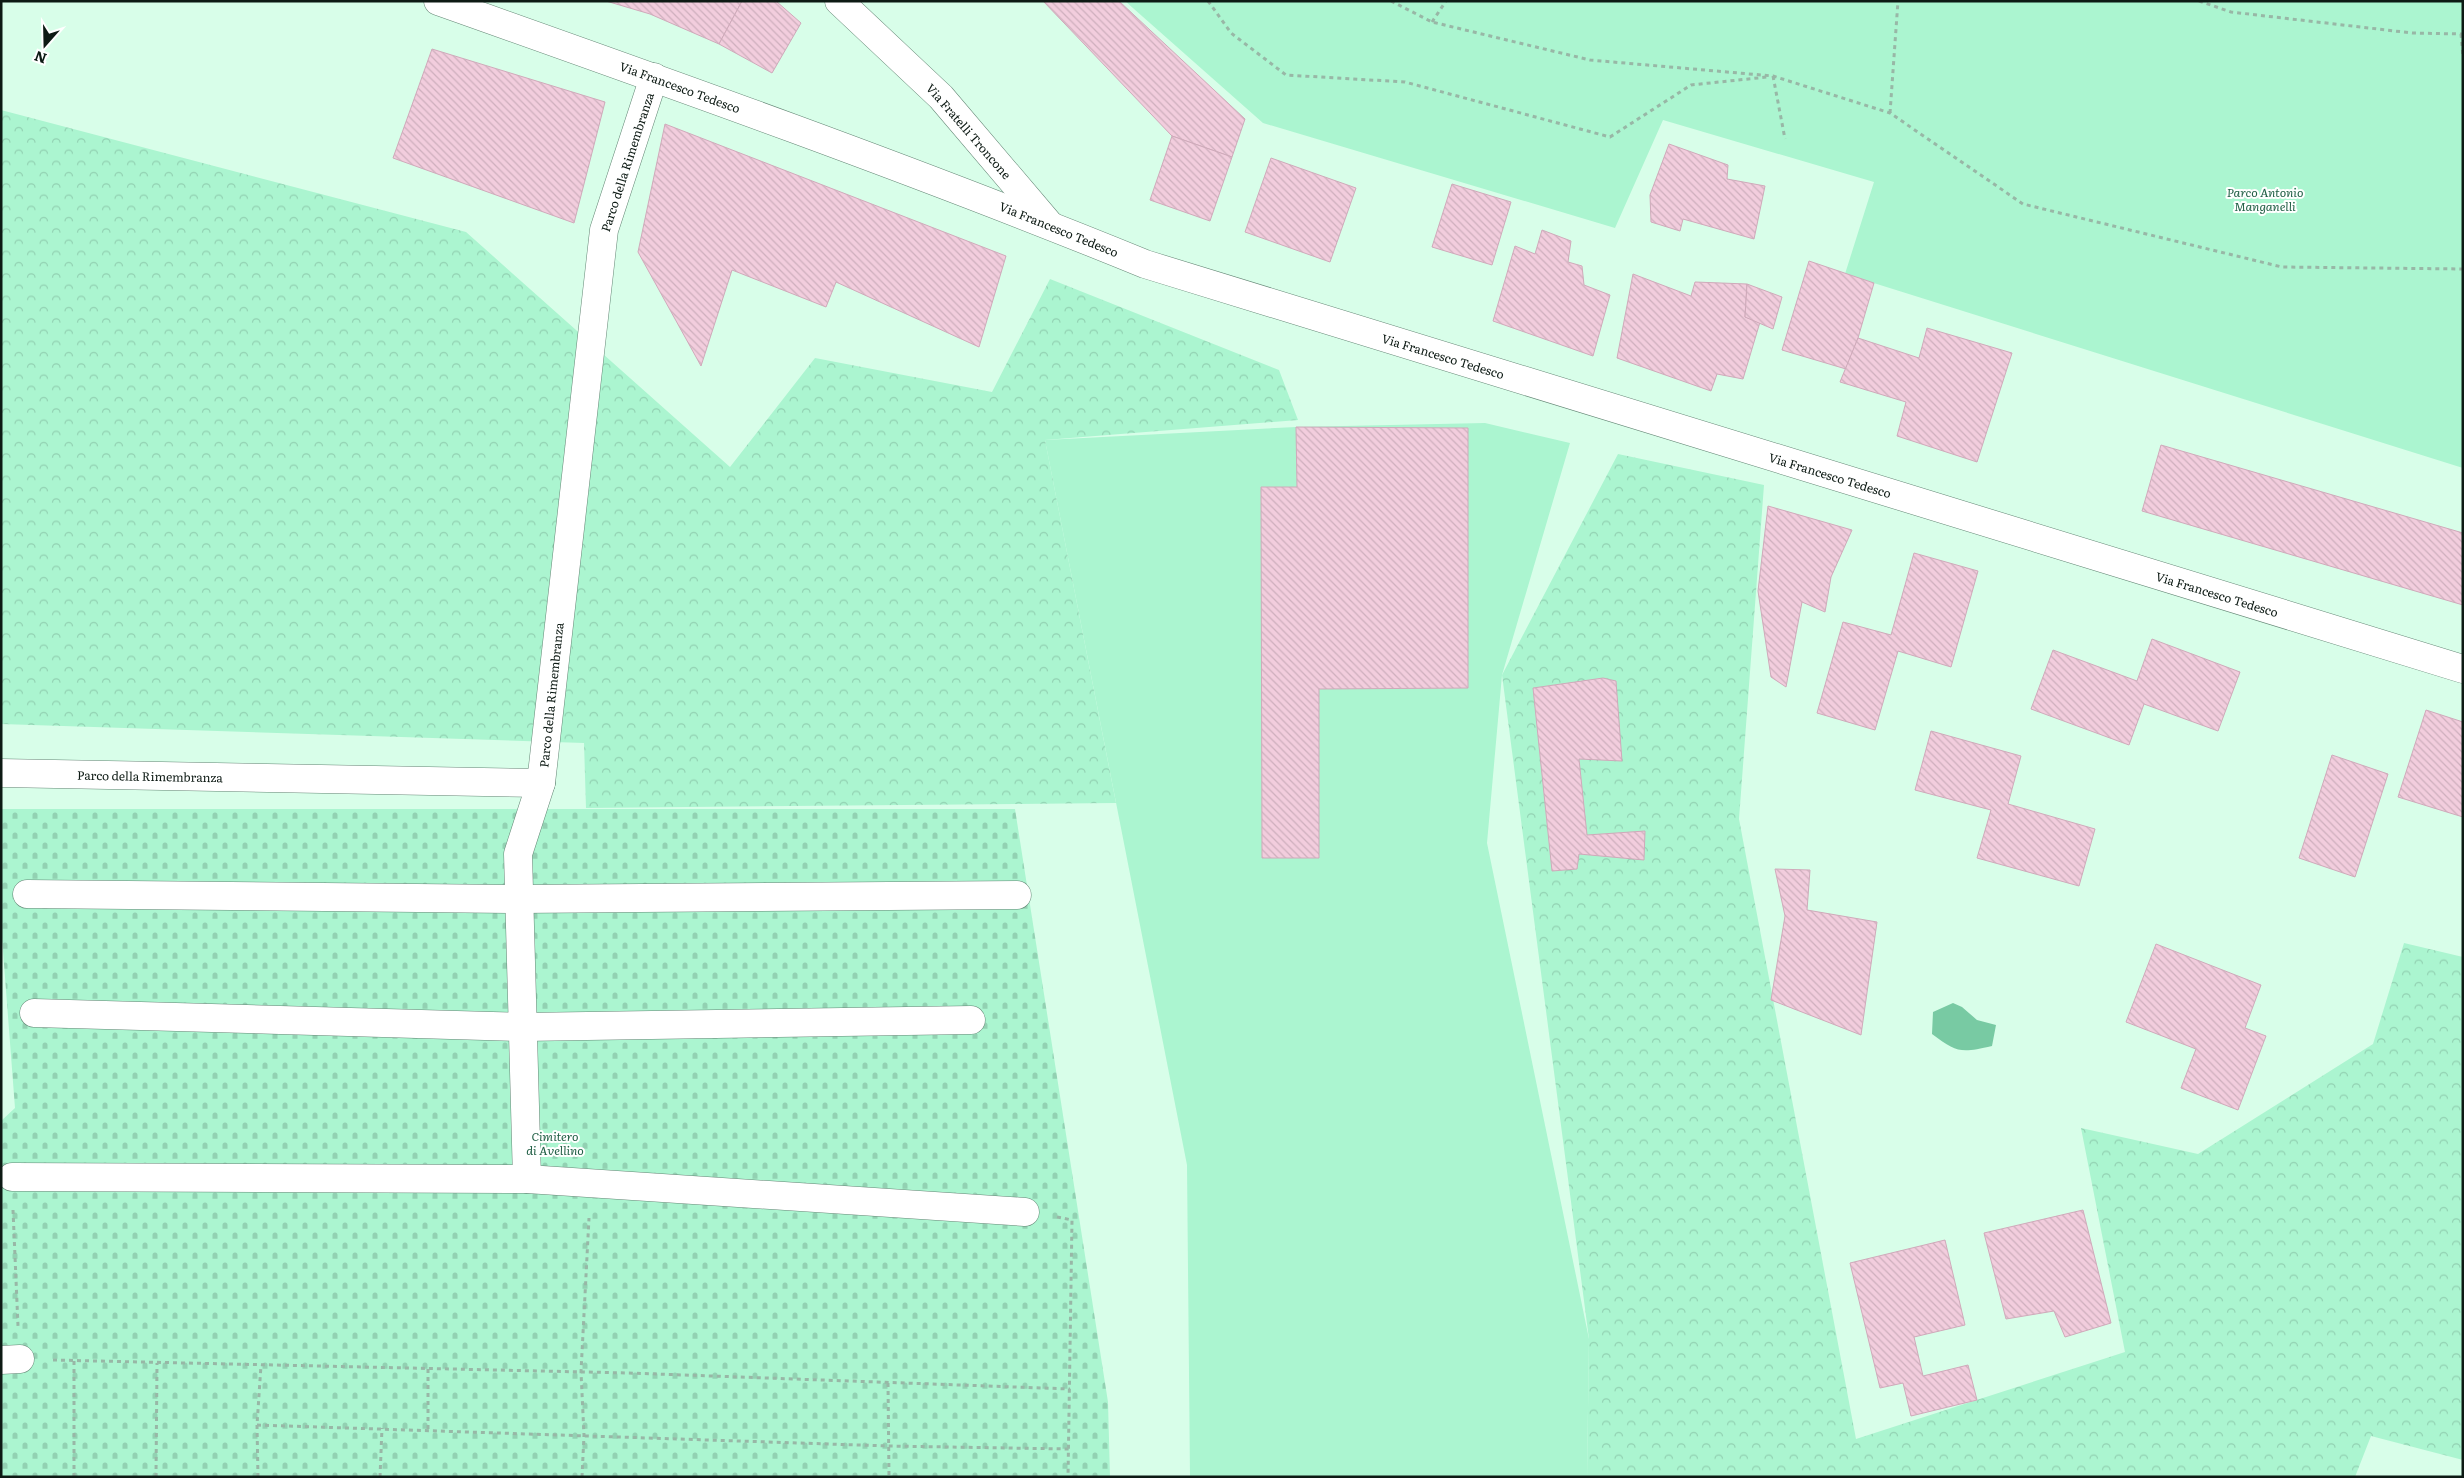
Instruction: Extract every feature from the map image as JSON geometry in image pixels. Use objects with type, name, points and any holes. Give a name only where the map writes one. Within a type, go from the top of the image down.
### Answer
[{"type":"street","name":"Via Francesco Tedesco","points":[[438,1],[654,77],[1050,225],[1145,264],[2056,545],[2463,668]]},
{"type":"street","name":"Via Fratelli Troncone","points":[[839,1],[941,96],[1050,225]]},
{"type":"street","name":"Parco della Rimembranza","points":[[1,773],[541,783],[604,230],[654,77]]},
{"type":"street","points":[[527,1178],[518,854],[541,783]]},
{"type":"street","points":[[27,894],[519,899],[1017,895]]},
{"type":"street","points":[[34,1013],[523,1027],[971,1020]]},
{"type":"street","points":[[12,1177],[527,1178],[1025,1212]]},
{"type":"path","points":[[1208,1],[1231,33],[1286,75],[1404,82],[1610,137],[1691,85],[1773,76]]},
{"type":"path","points":[[1391,1],[1432,22],[1590,60],[1773,76],[1890,113],[2023,204],[2282,267],[2463,269]]},
{"type":"path","points":[[1432,22],[1446,1]]},
{"type":"path","points":[[1890,113],[1898,1]]},
{"type":"path","points":[[2200,1],[2231,12],[2412,33],[2462,34],[2463,57]]},
{"type":"path","points":[[1773,76],[1784,139]]},
{"type":"path","points":[[12,1177],[10,1360],[581,1372],[1070,1389]]},
{"type":"path","points":[[582,1477],[584,1435],[581,1372],[591,1183]]},
{"type":"path","points":[[1025,1212],[1072,1220],[1068,1477]]},
{"type":"path","points":[[74,1360],[74,1477]]},
{"type":"path","points":[[156,1477],[157,1363]]},
{"type":"path","points":[[258,1477],[257,1425],[260,1365]]},
{"type":"path","points":[[428,1369],[428,1430]]},
{"type":"path","points":[[888,1383],[890,1477]]},
{"type":"path","points":[[257,1425],[889,1446],[1069,1449]]},
{"type":"path","points":[[380,1477],[382,1428]]},
{"type":"green space","name":"Parco Antonio Manganelli","points":[[1125,1],[2463,1],[2463,468],[1845,274],[1874,182],[1663,120],[1615,228],[1263,123]]},
{"type":"green space","points":[[1,110],[466,232],[730,467],[815,358],[992,392],[1050,279],[1279,370],[1298,420],[1045,440],[1116,803],[586,808],[584,743],[1,724]]},
{"type":"green space","points":[[1485,423],[1570,443],[1502,675],[1487,843],[1589,1339],[1587,1477],[1190,1477],[1187,1165],[1045,440],[1296,427]]},
{"type":"green space","points":[[1618,454],[1764,485],[1739,819],[1856,1439],[2125,1352],[2081,1128],[2198,1154],[2373,1044],[2404,943],[2463,957],[2463,1460],[2371,1436],[2355,1477],[1587,1477],[1589,1339],[1502,675]]},
{"type":"green space","name":"Cimitero di Avellino","points":[[1,809],[1015,809],[1108,1402],[1110,1477],[1,1477],[1,1121],[15,1108],[1,925]]},
{"type":"shaded area","points":[[1953,1003],[1962,1007],[1977,1020],[1996,1025],[1992,1046],[1973,1050],[1960,1050],[1948,1045],[1932,1034],[1933,1012]]},
{"type":"building","points":[[606,1],[742,1],[719,44],[650,14]]},
{"type":"building","points":[[742,1],[776,1],[801,23],[772,73],[719,44]]},
{"type":"building","points":[[1043,1],[1119,1],[1245,119],[1232,157],[1172,136]]},
{"type":"building","points":[[432,49],[605,102],[574,223],[393,158]]},
{"type":"building","points":[[665,124],[1006,256],[979,347],[836,282],[826,307],[732,270],[701,366],[638,252]]},
{"type":"building","points":[[1172,136],[1232,157],[1210,221],[1150,200]]},
{"type":"building","points":[[1669,144],[1728,165],[1727,179],[1765,186],[1754,239],[1683,219],[1680,231],[1651,222],[1650,195]]},
{"type":"building","points":[[1271,158],[1356,188],[1330,262],[1245,232]]},
{"type":"building","points":[[1452,184],[1511,202],[1492,265],[1432,247]]},
{"type":"building","points":[[1542,230],[1571,241],[1568,262],[1582,266],[1584,285],[1610,295],[1593,356],[1493,321],[1515,246],[1535,254]]},
{"type":"building","points":[[1809,261],[1874,283],[1858,338],[1846,369],[1782,350]]},
{"type":"building","points":[[1633,274],[1691,296],[1695,282],[1747,284],[1745,317],[1760,322],[1743,379],[1717,374],[1711,391],[1617,358]]},
{"type":"building","points":[[1747,284],[1782,297],[1773,329],[1745,317]]},
{"type":"building","points":[[1927,328],[2012,353],[1977,462],[1897,436],[1906,402],[1840,382],[1858,338],[1919,358]]},
{"type":"building","points":[[1296,427],[1468,428],[1468,688],[1319,689],[1319,858],[1262,858],[1261,487],[1297,487]]},
{"type":"building","points":[[2161,445],[2463,533],[2463,605],[2142,511]]},
{"type":"building","points":[[1768,506],[1852,530],[1831,577],[1825,612],[1802,602],[1786,687],[1771,677],[1758,591]]},
{"type":"building","points":[[1914,553],[1978,571],[1951,667],[1898,651],[1875,730],[1817,713],[1843,622],[1891,635]]},
{"type":"building","points":[[2152,639],[2240,672],[2218,731],[2144,704],[2129,745],[2031,709],[2053,650],[2137,681]]},
{"type":"building","points":[[1603,678],[1616,681],[1622,761],[1579,759],[1587,835],[1645,831],[1644,860],[1579,854],[1577,869],[1552,871],[1533,688]]},
{"type":"building","points":[[2426,710],[2463,722],[2463,817],[2398,797]]},
{"type":"building","points":[[1931,731],[2021,756],[2008,804],[2095,829],[2079,886],[1977,858],[1991,810],[1915,790]]},
{"type":"building","points":[[2332,755],[2388,774],[2355,877],[2299,858]]},
{"type":"building","points":[[1775,869],[1810,870],[1807,910],[1877,922],[1861,1035],[1771,1000],[1785,916]]},
{"type":"building","points":[[2156,944],[2261,985],[2245,1028],[2266,1036],[2238,1110],[2181,1088],[2196,1049],[2126,1022]]},
{"type":"building","points":[[2083,1210],[2111,1323],[2065,1337],[2054,1311],[2006,1319],[1984,1233]]},
{"type":"building","points":[[1945,1240],[1965,1325],[1914,1337],[1923,1376],[1968,1365],[1977,1400],[1911,1416],[1903,1383],[1880,1388],[1850,1263]]}]
